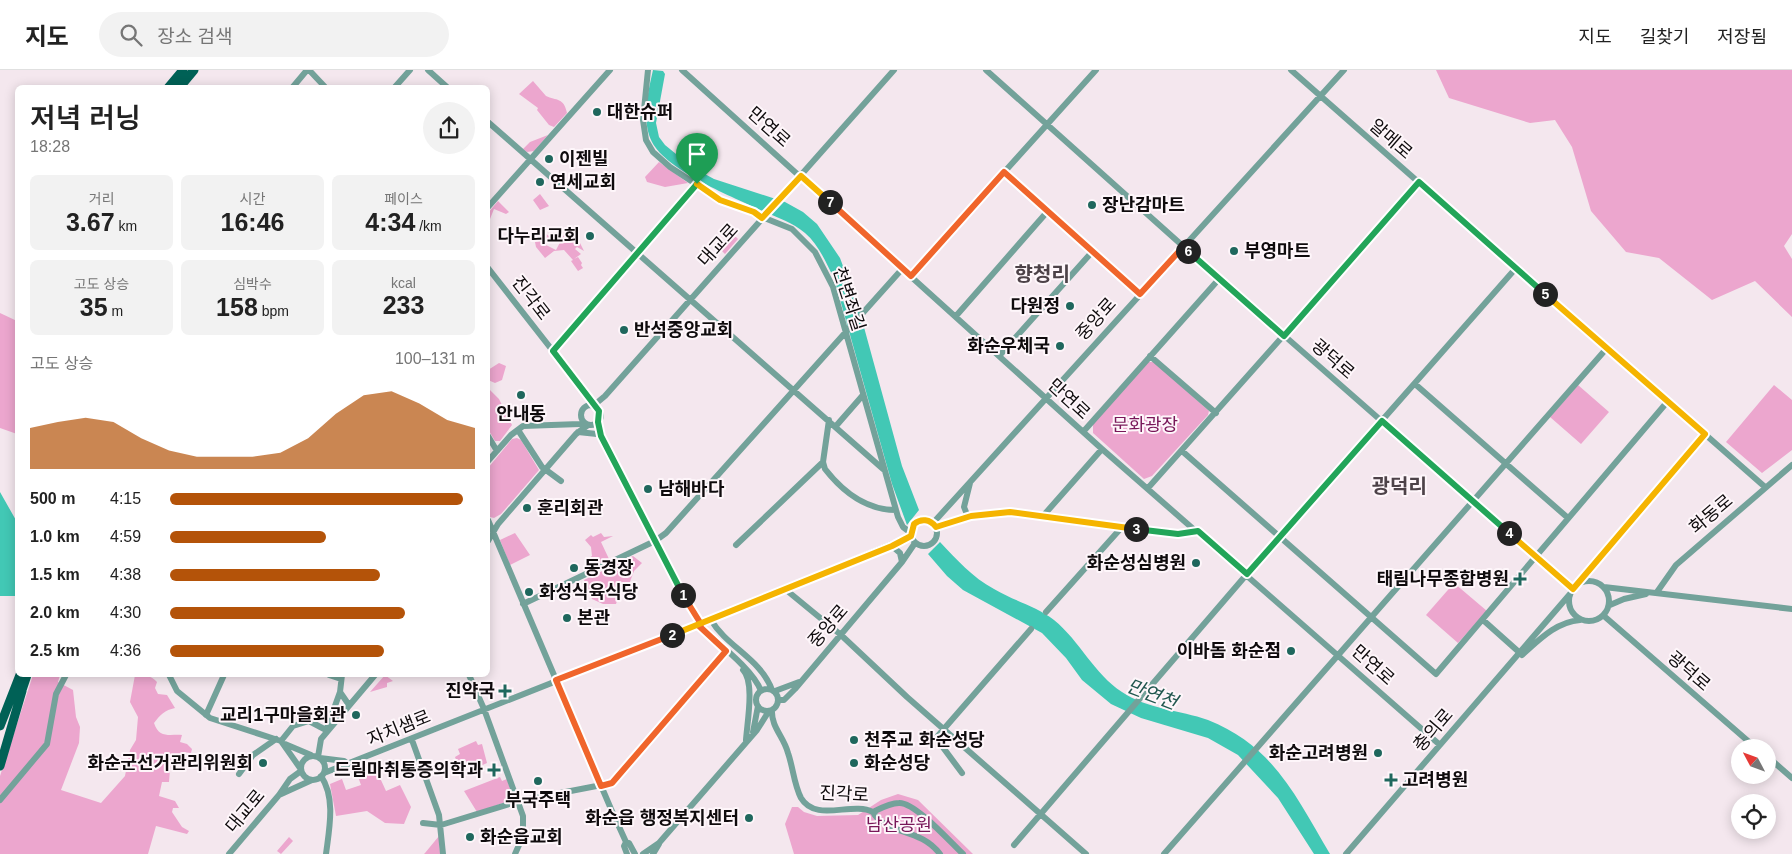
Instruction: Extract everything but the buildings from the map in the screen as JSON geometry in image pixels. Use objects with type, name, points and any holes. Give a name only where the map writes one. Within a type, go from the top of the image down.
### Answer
[{"type":"main road","points":[[170,85],[183,70]]},
{"type":"main road","points":[[182,85],[194,70]]},
{"type":"main road","points":[[0,726],[19,677]]},
{"type":"main road","points":[[0,766],[26,677]]},
{"type":"main road","points":[[0,746],[22,691]]},
{"type":"street","points":[[295,85],[308,70],[323,85]]},
{"type":"street","points":[[397,85],[410,70]]},
{"type":"street","points":[[428,70],[445,85]]},
{"type":"street","points":[[490,205],[610,70]]},
{"type":"street","name":"천변좌길","points":[[648,70],[642,112],[646,140],[661,160],[720,200],[764,216],[792,229],[815,252],[832,287],[896,510],[903,527],[911,534]]},
{"type":"street","name":"만연로","points":[[682,70],[1102,449],[1198,531],[1440,745]]},
{"type":"street","name":"대교로","points":[[594,407],[894,70]]},
{"type":"street","name":"광덕로","points":[[986,70],[1219,279],[1573,589]]},
{"type":"street","points":[[911,276],[1096,70]]},
{"type":"street","name":"알메로","points":[[1291,70],[1765,487]]},
{"type":"street","name":"중앙로","points":[[934,525],[971,480],[1344,70]]},
{"type":"street","points":[[490,124],[884,470]]},
{"type":"street","points":[[1004,172],[1140,294]]},
{"type":"street","points":[[1148,488],[1419,182]]},
{"type":"street","points":[[553,351],[697,184]]},
{"type":"street","points":[[956,316],[1047,212]]},
{"type":"street","points":[[1000,355],[1092,252]]},
{"type":"street","points":[[523,604],[655,541],[672,527],[903,268]]},
{"type":"street","points":[[1014,845],[1247,574],[1516,268]]},
{"type":"street","name":"진각로","points":[[490,271],[587,394]]},
{"type":"street","points":[[1083,432],[1219,279]]},
{"type":"street","points":[[1164,854],[1607,348]]},
{"type":"street","points":[[1150,356],[1216,413]]},
{"type":"street","points":[[1414,384],[1568,518]]},
{"type":"street","points":[[587,394],[605,396]]},
{"type":"street","points":[[587,394],[594,407],[599,435]]},
{"type":"street","points":[[836,426],[863,395]]},
{"type":"street","points":[[1182,451],[1436,674],[1668,401]]},
{"type":"street","points":[[578,432],[581,412],[594,407]]},
{"type":"street","points":[[829,420],[823,462],[829,474],[860,502],[875,509],[896,510]]},
{"type":"street","points":[[490,458],[518,430],[530,426],[581,422],[589,425],[599,435],[700,624],[746,673],[749,683],[746,740]]},
{"type":"street","points":[[490,538],[498,524],[578,432],[598,422]]},
{"type":"street","points":[[518,430],[542,467],[561,481]]},
{"type":"street","points":[[578,432],[599,435]]},
{"type":"street","name":"충의로","points":[[1346,854],[1520,653],[1705,434]]},
{"type":"street","points":[[490,440],[496,451]]},
{"type":"street","points":[[1043,516],[1102,449]]},
{"type":"street","points":[[736,545],[823,462]]},
{"type":"street","name":"화동로","points":[[1656,592],[1676,565],[1792,465]]},
{"type":"street","points":[[968,517],[964,507],[971,480]]},
{"type":"street","points":[[934,525],[937,534],[932,543],[923,546],[915,543],[911,534],[917,522],[925,520],[934,525],[968,517],[1010,512],[1178,534],[1198,531]]},
{"type":"street","points":[[490,525],[601,786],[626,842],[629,843],[635,854]]},
{"type":"street","points":[[1046,612],[1122,527]]},
{"type":"street","name":"자치샘로","points":[[323,775],[892,546],[911,534]]},
{"type":"street","name":"중앙로","points":[[778,700],[784,700],[841,635],[902,562],[915,543]]},
{"type":"street","points":[[892,546],[900,553],[902,562]]},
{"type":"street","points":[[1604,587],[1610,598],[1610,605],[1604,616],[1593,622],[1580,620],[1571,612],[1569,606],[1573,589],[1582,582],[1593,581],[1604,587],[1792,609]]},
{"type":"street","points":[[785,589],[841,635],[944,730],[1086,854]]},
{"type":"street","points":[[1610,605],[1624,598],[1656,592]]},
{"type":"street","name":"광덕로","points":[[1604,616],[1746,739]]},
{"type":"street","points":[[653,854],[660,848],[746,740],[757,730],[770,711],[777,706],[778,700],[765,675],[717,629],[711,620]]},
{"type":"street","points":[[1483,620],[1520,653]]},
{"type":"street","name":"충의로","points":[[1504,671],[1550,632],[1570,621],[1580,620]]},
{"type":"street","points":[[962,773],[936,738],[1031,629]]},
{"type":"street","points":[[423,823],[441,825],[519,801],[612,783],[726,651]]},
{"type":"street","points":[[733,658],[751,673],[761,691]]},
{"type":"street","points":[[0,800],[47,744],[52,726],[53,704],[65,677]]},
{"type":"street","points":[[170,677],[176,690],[214,720],[280,741],[317,757],[344,761],[348,764]]},
{"type":"street","points":[[206,715],[223,677]]},
{"type":"street","points":[[326,854],[330,812],[323,775],[325,766],[317,757],[318,745],[326,731],[340,692],[341,677]]},
{"type":"street","points":[[326,731],[373,677]]},
{"type":"street","points":[[470,677],[484,709],[523,816],[523,833],[515,854]]},
{"type":"street","name":"중앙로","points":[[773,690],[799,682]]},
{"type":"street","points":[[753,732],[758,706],[756,697],[761,691],[773,690]]},
{"type":"street","points":[[340,692],[349,705]]},
{"type":"street","points":[[758,706],[770,711]]},
{"type":"street","name":"진각로","points":[[770,711],[771,719],[788,750],[802,800],[811,807],[822,810],[864,807],[874,812],[893,804],[904,803],[919,813],[963,854]]},
{"type":"street","points":[[239,774],[253,754],[280,741],[296,724],[309,721],[326,731]]},
{"type":"street","points":[[412,740],[427,779],[441,825],[443,854]]},
{"type":"street","points":[[280,741],[307,779],[315,780]]},
{"type":"street","points":[[279,795],[300,769],[304,759],[317,757]]},
{"type":"street","points":[[1776,764],[1792,778]]},
{"type":"street","name":"대교로","points":[[229,854],[279,795],[323,775]]},
{"type":"street","points":[[874,812],[880,822],[917,835],[940,854]]},
{"type":"street","points":[[626,842],[624,846],[627,854]]},
{"type":"street","points":[[643,854],[660,848]]},
{"type":"green space","points":[[1436,70],[1792,70],[1792,234],[1784,246],[1792,259],[1792,317],[1755,281],[1712,300],[1659,258],[1626,252],[1591,211],[1572,147],[1555,120],[1530,123],[1449,98]]},
{"type":"green space","points":[[533,81],[546,96],[559,100],[566,108],[567,113],[554,127],[549,125],[537,110],[538,108],[519,94]]},
{"type":"green space","points":[[548,135],[534,151],[527,152],[523,149],[530,142]]},
{"type":"green space","points":[[659,162],[688,183],[665,187],[647,182],[645,177]]},
{"type":"green space","points":[[540,194],[549,206],[540,210],[533,200]]},
{"type":"green space","points":[[498,201],[509,212],[506,214],[494,209],[490,219],[490,211]]},
{"type":"green space","points":[[562,227],[575,233],[584,251],[577,247],[575,249],[581,254],[574,259],[578,257],[583,268],[578,271],[571,261],[573,260],[564,250],[554,251],[545,258],[536,247],[535,242],[545,233],[550,237],[546,245],[556,250],[565,233],[555,228]]},
{"type":"green space","points":[[736,237],[738,239],[725,254],[720,249],[730,238]]},
{"type":"green space","points":[[0,313],[15,320],[15,433],[0,428]]},
{"type":"green space","name":"문화광장","points":[[1147,362],[1154,362],[1209,411],[1208,415],[1152,476],[1144,479],[1093,433],[1093,423]]},
{"type":"green space","points":[[499,363],[506,366],[502,380],[495,383],[490,381],[490,369]]},
{"type":"green space","points":[[1578,385],[1609,412],[1581,444],[1550,417]]},
{"type":"green space","points":[[1774,385],[1792,400],[1792,450],[1762,473],[1726,442]]},
{"type":"green space","points":[[490,390],[499,399],[512,425],[500,441],[495,441],[490,432]]},
{"type":"green space","points":[[517,438],[521,440],[539,470],[501,514],[494,518],[490,517],[490,466],[512,439]]},
{"type":"green space","points":[[515,533],[530,555],[510,565],[500,540]]},
{"type":"green space","points":[[601,533],[604,537],[613,536],[601,542],[609,559],[591,567],[586,560],[592,556],[591,547],[585,540],[591,535],[593,537]]},
{"type":"green space","points":[[633,556],[642,563],[634,571],[628,587],[622,587],[616,604],[603,604],[592,599],[584,580]]},
{"type":"green space","points":[[1454,583],[1487,611],[1458,643],[1426,615]]},
{"type":"green space","points":[[32,677],[59,677],[58,682],[73,690],[76,717],[80,727],[79,743],[61,790],[101,803],[125,776],[130,750],[136,740],[138,717],[130,702],[135,677],[150,677],[157,682],[155,688],[158,694],[167,695],[175,708],[158,718],[154,723],[156,728],[165,735],[182,735],[180,742],[187,744],[192,749],[191,753],[184,752],[181,758],[171,757],[169,782],[162,782],[159,796],[175,801],[179,808],[173,808],[172,812],[182,827],[189,831],[187,834],[156,826],[148,854],[0,854],[0,776]]},
{"type":"green space","points":[[383,677],[388,677],[393,681],[387,683],[387,687],[370,692]]},
{"type":"green space","points":[[476,741],[478,745],[482,744],[487,763],[469,771],[465,759],[457,762],[455,757],[460,754],[458,749]]},
{"type":"green space","points":[[375,767],[386,791],[400,785],[411,807],[404,824],[385,823],[367,811],[336,816],[330,784],[342,779],[346,790],[361,785],[357,774]]},
{"type":"green space","points":[[500,777],[502,781],[507,779],[512,795],[509,801],[477,812],[464,791]]},
{"type":"green space","name":"남산공원","points":[[898,794],[918,800],[973,854],[794,854],[785,824],[792,807],[798,807],[804,812],[817,816],[858,815],[881,800]]},
{"type":"green space","points":[[439,836],[440,854],[424,854],[425,853]]},
{"type":"green space","points":[[289,837],[293,841],[281,854],[277,851]]},
{"type":"shaded area","points":[[653,70],[663,71],[665,74],[656,123],[659,137],[665,145],[692,167],[714,179],[785,202],[803,212],[817,224],[840,258],[859,309],[902,466],[919,510],[907,525],[892,484],[834,278],[822,254],[810,238],[796,226],[703,183],[686,173],[660,153],[652,142],[646,115]]},
{"type":"shaded area","points":[[0,492],[15,518],[15,596],[0,596]]},
{"type":"shaded area","points":[[940,542],[965,568],[986,584],[1054,620],[1072,638],[1103,676],[1122,692],[1153,706],[1208,720],[1231,731],[1250,744],[1281,775],[1294,793],[1330,854],[1314,854],[1278,798],[1238,755],[1208,738],[1141,718],[1111,704],[1082,680],[1066,658],[1042,633],[963,590],[947,576],[928,554]]},
{"type":"place","name":"대한슈퍼","points":[[597,112]]},
{"type":"place","name":"이젠빌","points":[[549,159]]},
{"type":"place","name":"연세교회","points":[[540,182]]},
{"type":"place","name":"장난감마트","points":[[1092,205]]},
{"type":"place","name":"다누리교회","points":[[590,236]]},
{"type":"place","name":"부영마트","points":[[1234,251]]},
{"type":"place","name":"다원정","points":[[1070,306]]},
{"type":"place","name":"반석중앙교회","points":[[624,330]]},
{"type":"place","name":"화순우체국","points":[[1060,346]]},
{"type":"place","name":"안내동","points":[[521,395]]},
{"type":"place","name":"남해바다","points":[[648,489]]},
{"type":"place","name":"훈리회관","points":[[527,508]]},
{"type":"place","name":"화순성심병원","points":[[1196,563]]},
{"type":"place","name":"동경장","points":[[574,568]]},
{"type":"place","name":"태림나무종합병원","points":[[1520,579]]},
{"type":"place","name":"화성식육식당","points":[[529,592]]},
{"type":"place","name":"본관","points":[[567,618]]},
{"type":"place","name":"이바돔 화순점","points":[[1291,651]]},
{"type":"place","name":"진약국","points":[[505,691]]},
{"type":"place","name":"교리1구마을회관","points":[[356,715]]},
{"type":"place","name":"천주교 화순성당","points":[[854,740]]},
{"type":"place","name":"화순고려병원","points":[[1378,753]]},
{"type":"place","name":"화순군선거관리위원회","points":[[263,763]]},
{"type":"place","name":"화순성당","points":[[854,763]]},
{"type":"place","name":"드림마취통증의학과","points":[[494,770]]},
{"type":"place","name":"고려병원","points":[[1391,780]]},
{"type":"place","name":"부국주택","points":[[538,781]]},
{"type":"place","name":"화순읍 행정복지센터","points":[[749,818]]},
{"type":"place","name":"화순읍교회","points":[[470,837]]},
{"type":"district","name":"향청리","points":[[1042,274]]},
{"type":"district","name":"광덕리","points":[[1399,486]]},
{"type":"route","points":[[697,184],[553,351],[590,396],[599,411],[600,417],[598,422],[601,436],[686,600],[697,619],[701,624],[698,625],[726,651],[612,783],[601,786],[556,680],[698,625],[711,620],[892,546],[911,536],[914,524],[921,520],[929,521],[936,527],[971,516],[1010,512],[1178,534],[1198,531],[1247,574],[1382,421],[1573,589],[1705,434],[1419,182],[1284,336],[1183,247],[1140,294],[1004,172],[911,276],[801,176],[762,218],[754,212],[720,200],[697,184]]},
{"type":"water label","name":"만연천","points":[[1152,694]]}]
